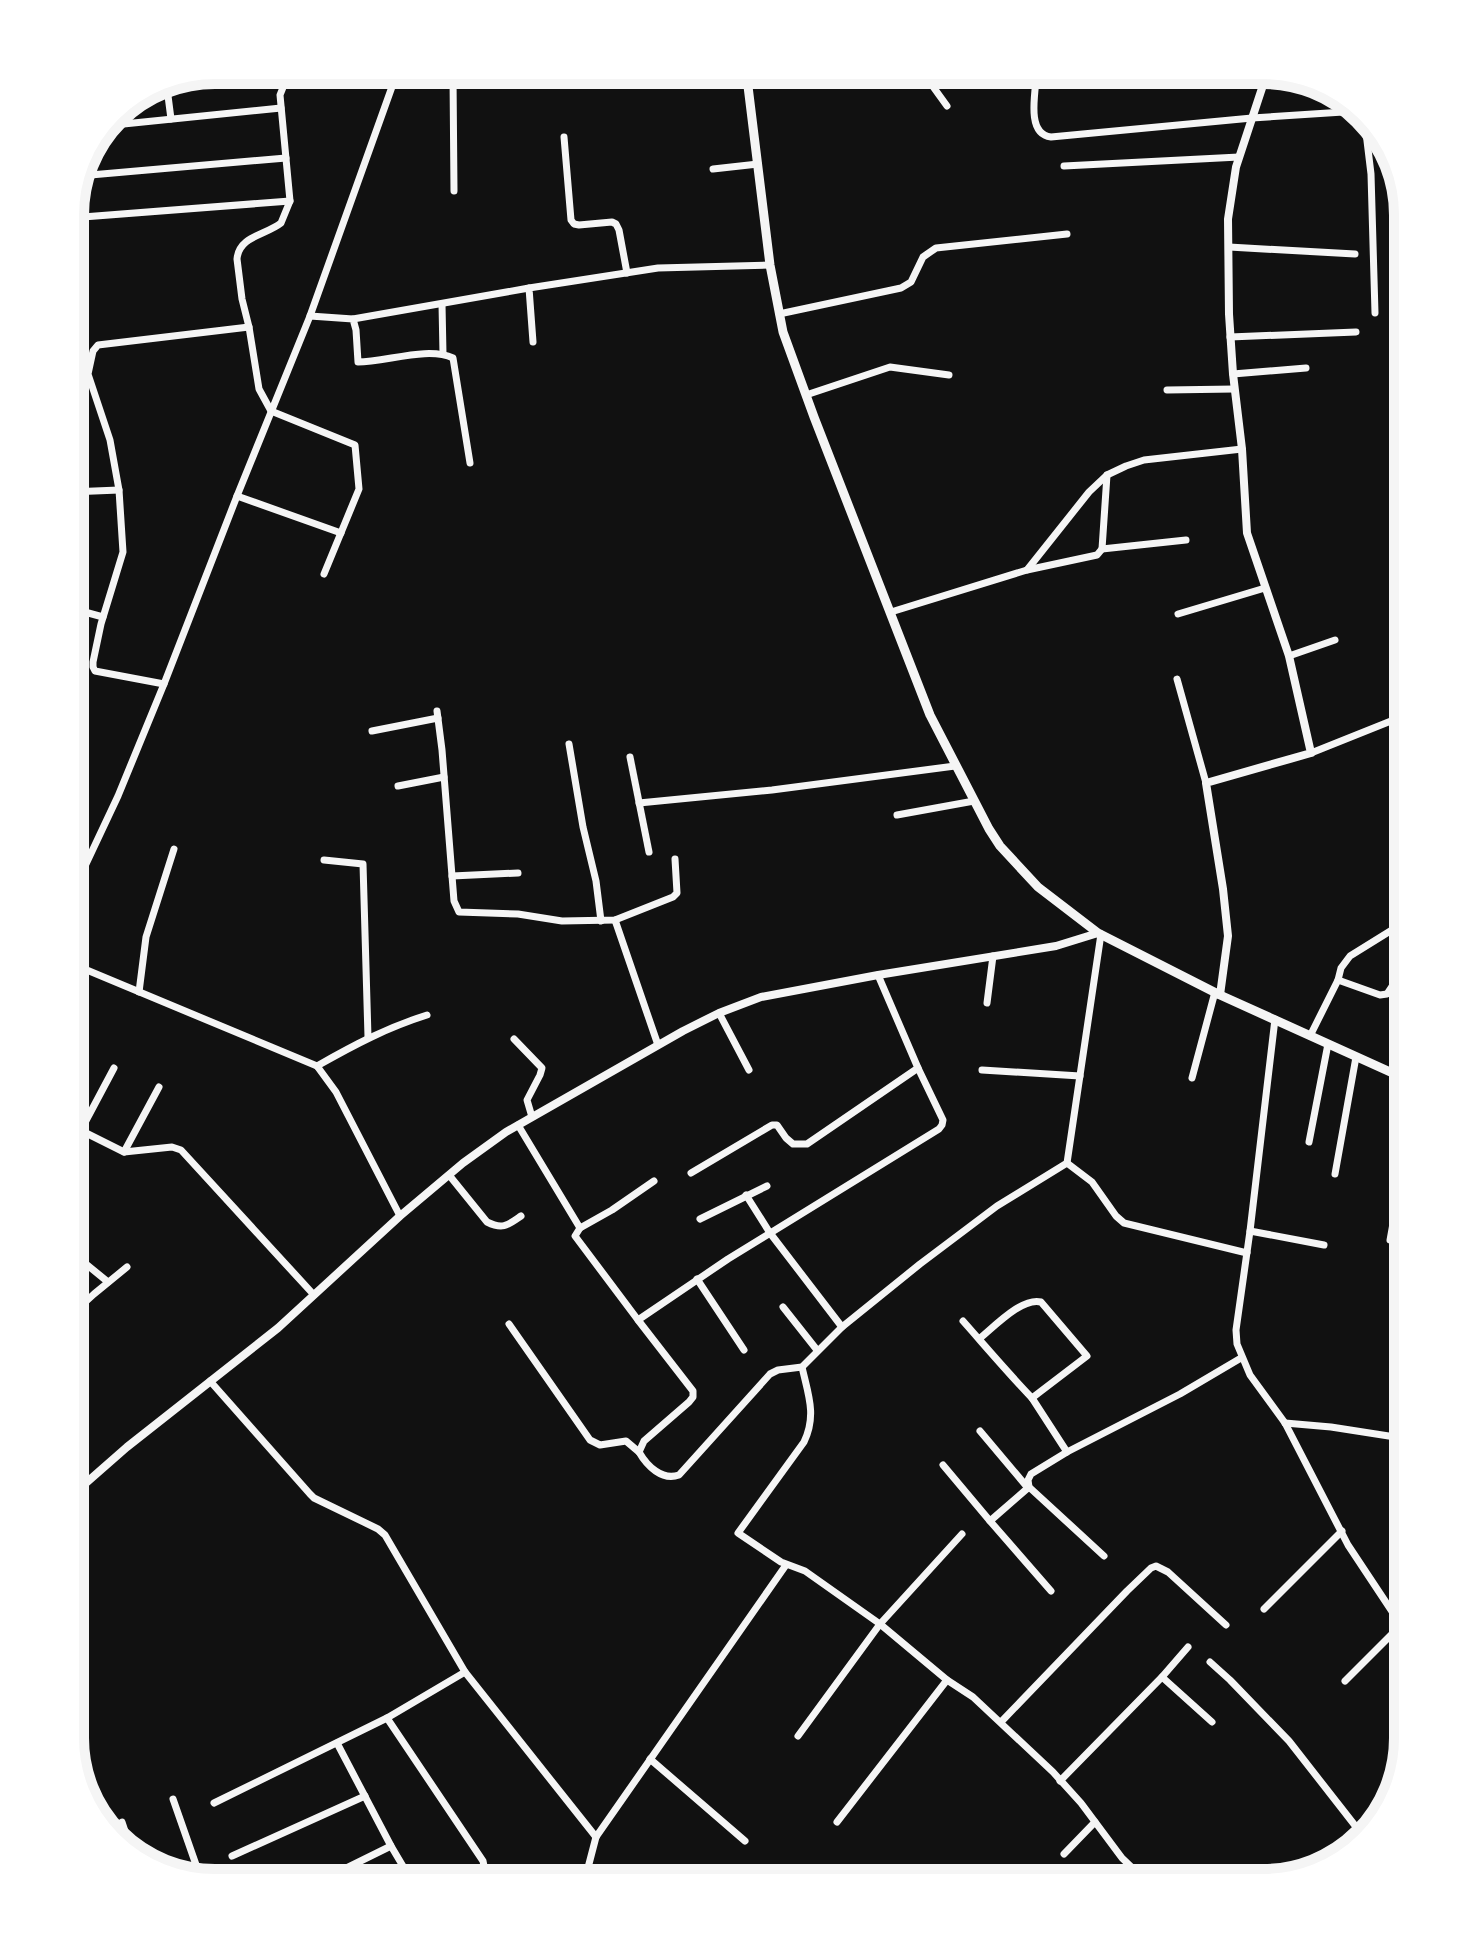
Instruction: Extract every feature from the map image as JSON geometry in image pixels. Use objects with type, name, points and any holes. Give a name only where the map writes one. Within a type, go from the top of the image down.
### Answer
[{"type":"main road","points":[[748,84],[770,265],[783,332],[930,715],[1000,846],[1038,887],[1099,934],[1218,993],[1394,1074]]},
{"type":"street","points":[[285,84],[280,95],[290,201],[281,223],[248,240],[237,253],[242,299],[259,389],[271,411],[355,445],[359,489],[324,574]]},
{"type":"street","points":[[84,868],[118,796],[164,684],[310,316],[393,84]]},
{"type":"street","points":[[453,84],[454,191]]},
{"type":"street","points":[[931,84],[947,106]]},
{"type":"street","points":[[1036,84],[1034,119],[1036,129],[1043,136],[1344,112]]},
{"type":"street","points":[[1263,84],[1239,157],[1228,219],[1230,337],[1247,533],[1289,656],[1311,753]]},
{"type":"street","points":[[168,93],[171,119]]},
{"type":"street","points":[[120,124],[281,108]]},
{"type":"street","points":[[1366,135],[1371,174],[1375,313]]},
{"type":"street","points":[[564,137],[571,220],[579,225],[616,224],[627,273]]},
{"type":"street","points":[[1064,166],[1239,157]]},
{"type":"street","points":[[90,175],[286,158]]},
{"type":"street","points":[[713,169],[758,164]]},
{"type":"street","points":[[84,217],[290,201]]},
{"type":"street","points":[[779,314],[901,288],[911,282],[923,257],[936,248],[1067,234]]},
{"type":"street","points":[[1229,247],[1355,254]]},
{"type":"street","points":[[310,316],[353,319],[658,268],[770,265]]},
{"type":"street","points":[[529,288],[533,342]]},
{"type":"street","points":[[442,304],[443,354]]},
{"type":"street","points":[[353,319],[358,362],[434,353],[453,358],[470,463]]},
{"type":"street","points":[[164,684],[95,671],[93,667],[103,617],[123,552],[119,490],[110,440],[88,374],[93,351],[98,345],[249,327]]},
{"type":"street","points":[[1230,337],[1356,332]]},
{"type":"street","points":[[806,395],[890,367],[949,375]]},
{"type":"street","points":[[1233,374],[1306,368]]},
{"type":"street","points":[[1167,390],[1234,389]]},
{"type":"street","points":[[1027,570],[1089,492],[1107,475],[1144,460],[1242,449]]},
{"type":"street","points":[[891,612],[1027,570],[1097,555],[1102,549],[1107,475]]},
{"type":"street","points":[[84,491],[119,490]]},
{"type":"street","points":[[237,496],[341,533]]},
{"type":"street","points":[[1102,549],[1186,540]]},
{"type":"street","points":[[1178,614],[1265,588]]},
{"type":"street","points":[[84,612],[103,617]]},
{"type":"street","points":[[1289,656],[1335,640]]},
{"type":"street","points":[[1177,679],[1206,783],[1228,936],[1218,993],[1192,1078]]},
{"type":"street","points":[[372,731],[437,715],[454,901],[459,912],[518,914],[562,921],[615,920],[677,893],[675,859]]},
{"type":"street","points":[[1206,783],[1311,753],[1394,720]]},
{"type":"street","points":[[569,744],[601,921]]},
{"type":"street","points":[[630,757],[649,852]]},
{"type":"street","points":[[639,803],[772,790],[955,766]]},
{"type":"street","points":[[398,786],[444,777]]},
{"type":"street","points":[[897,815],[974,801]]},
{"type":"street","points":[[139,992],[146,937],[174,849]]},
{"type":"street","points":[[324,860],[363,864],[368,1037]]},
{"type":"street","points":[[452,876],[518,873]]},
{"type":"street","points":[[615,920],[658,1045]]},
{"type":"street","points":[[1310,1036],[1341,968],[1350,956],[1394,929]]},
{"type":"street","points":[[84,1484],[278,1328],[400,1216],[487,1145],[658,1045],[719,1013],[761,997],[1056,946],[1099,934],[1067,1163],[997,1206],[920,1264],[842,1327],[802,1367],[778,1370],[763,1380],[679,1475],[666,1478],[660,1475],[626,1441],[600,1445],[590,1440],[509,1324]]},
{"type":"street","points":[[987,1003],[993,956]]},
{"type":"street","points":[[84,969],[317,1066],[336,1092],[400,1216]]},
{"type":"street","points":[[638,1320],[697,1279],[939,1129],[943,1120],[878,975]]},
{"type":"street","points":[[1338,980],[1380,995],[1387,994],[1394,984]]},
{"type":"street","points":[[719,1013],[749,1070]]},
{"type":"street","points":[[317,1066],[368,1037],[427,1015]]},
{"type":"street","points":[[1275,1019],[1236,1330],[1237,1344],[1250,1375],[1285,1423],[1348,1545],[1394,1614]]},
{"type":"street","points":[[514,1039],[542,1068],[527,1100],[532,1117]]},
{"type":"street","points":[[1309,1142],[1328,1044]]},
{"type":"street","points":[[1335,1174],[1356,1057]]},
{"type":"street","points":[[84,1124],[114,1068]]},
{"type":"street","points":[[691,1173],[772,1125],[777,1125],[793,1144],[807,1144],[918,1068]]},
{"type":"street","points":[[982,1070],[1080,1076]]},
{"type":"street","points":[[124,1152],[159,1087]]},
{"type":"street","points":[[518,1125],[580,1228]]},
{"type":"street","points":[[84,1132],[124,1152],[172,1147],[181,1150],[314,1295]]},
{"type":"street","points":[[1067,1163],[1092,1182],[1124,1223],[1247,1253]]},
{"type":"street","points":[[449,1175],[487,1222],[496,1227],[504,1226],[521,1216]]},
{"type":"street","points":[[639,1452],[644,1441],[693,1397],[690,1387],[575,1236],[580,1228],[654,1181]]},
{"type":"street","points":[[700,1219],[767,1186]]},
{"type":"street","points":[[746,1195],[770,1233],[842,1327]]},
{"type":"street","points":[[1390,1240],[1394,1218]]},
{"type":"street","points":[[1250,1231],[1324,1245]]},
{"type":"street","points":[[84,1262],[108,1282]]},
{"type":"street","points":[[84,1303],[127,1267]]},
{"type":"street","points":[[697,1279],[744,1350]]},
{"type":"street","points":[[979,1339],[1018,1307],[1036,1300],[1041,1302],[1087,1356],[1032,1398]]},
{"type":"street","points":[[783,1307],[817,1350]]},
{"type":"street","points":[[963,1321],[1032,1398],[1067,1452]]},
{"type":"street","points":[[990,1521],[1028,1487],[1031,1474],[1241,1358]]},
{"type":"street","points":[[802,1367],[811,1417],[810,1429],[804,1442],[738,1533],[786,1565],[805,1571],[880,1624],[947,1680],[973,1697],[1081,1803],[1133,1868]]},
{"type":"street","points":[[210,1381],[314,1498],[385,1535],[465,1672],[596,1837]]},
{"type":"street","points":[[1285,1423],[1394,1437]]},
{"type":"street","points":[[980,1431],[1028,1487],[1104,1556]]},
{"type":"street","points":[[943,1465],[1051,1591]]},
{"type":"street","points":[[1264,1609],[1342,1531]]},
{"type":"street","points":[[798,1736],[880,1624],[962,1534]]},
{"type":"street","points":[[588,1869],[596,1837],[786,1565]]},
{"type":"street","points":[[1001,1722],[1151,1568],[1156,1566],[1168,1572],[1226,1625]]},
{"type":"street","points":[[1345,1681],[1394,1632]]},
{"type":"street","points":[[1060,1781],[1188,1647]]},
{"type":"street","points":[[1210,1662],[1289,1741],[1357,1828]]},
{"type":"street","points":[[214,1803],[387,1718],[465,1672]]},
{"type":"street","points":[[1162,1677],[1212,1722]]},
{"type":"street","points":[[837,1822],[947,1680]]},
{"type":"street","points":[[387,1718],[483,1861],[482,1869]]},
{"type":"street","points":[[337,1743],[405,1869]]},
{"type":"street","points":[[650,1759],[745,1841]]},
{"type":"street","points":[[232,1856],[365,1796]]},
{"type":"street","points":[[173,1799],[197,1867]]},
{"type":"street","points":[[122,1822],[126,1832]]},
{"type":"street","points":[[1064,1854],[1095,1822]]},
{"type":"street","points":[[344,1869],[391,1846]]}]
